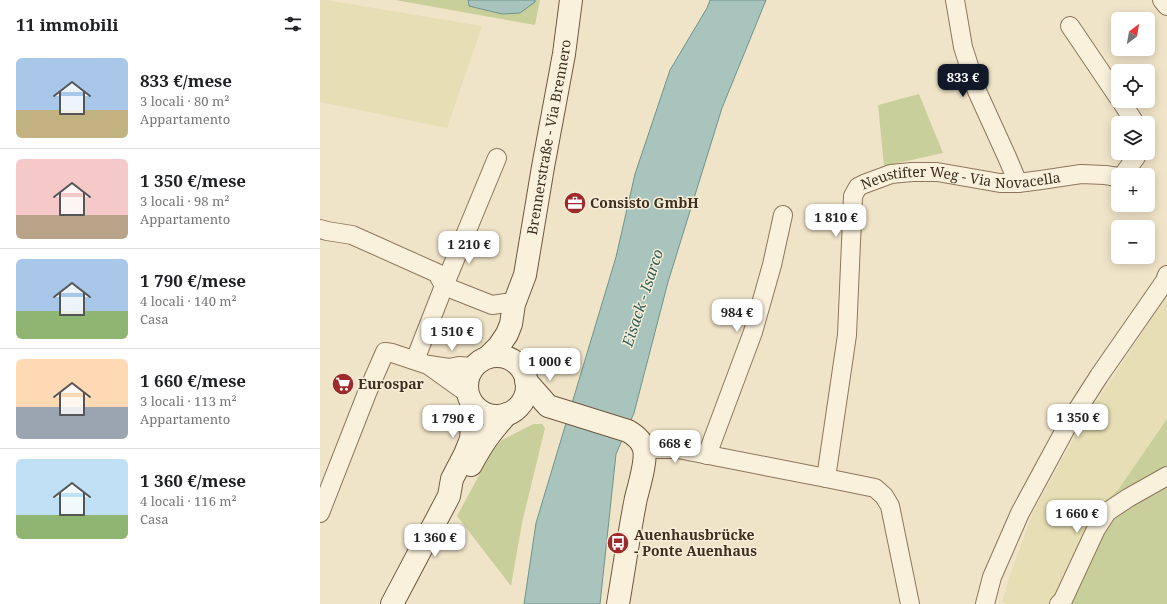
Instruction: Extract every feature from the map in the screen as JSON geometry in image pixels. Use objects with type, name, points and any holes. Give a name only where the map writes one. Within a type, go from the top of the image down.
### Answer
[{"type":"main road","name":"Brennerstraße - Via Brennero","points":[[449,496],[462,484],[481,446],[492,432],[520,405],[526,390],[519,351],[520,331],[525,306],[525,275],[564,54],[571,0]]},
{"type":"main road","name":"Brennerstraße - Via Brennero","points":[[392,604],[449,496],[452,479],[471,439],[472,424],[467,384],[469,375],[480,362],[499,346],[507,334],[511,324],[514,304],[525,275]]},
{"type":"main road","points":[[480,362],[502,357],[516,363],[524,375],[555,408]]},
{"type":"main road","points":[[469,397],[480,410],[491,416],[555,408],[628,431],[640,440],[644,449],[644,459],[618,604]]},
{"type":"street","points":[[955,0],[963,47],[977,91],[1018,183]]},
{"type":"street","points":[[1162,0],[1167,6]]},
{"type":"street","points":[[1070,26],[1111,87]]},
{"type":"street","points":[[422,363],[444,286],[497,158]]},
{"type":"street","name":"Neustifter Weg - Via Novacella","points":[[826,478],[847,335],[853,196],[858,187],[891,174],[912,172],[937,172],[1000,183],[1018,183],[1081,174],[1111,176]]},
{"type":"street","points":[[707,456],[753,332],[772,265],[783,215]]},
{"type":"street","points":[[320,229],[352,235],[437,273],[444,286],[492,305],[506,303]]},
{"type":"street","points":[[985,604],[992,577],[1020,513],[1067,426],[1099,376],[1165,281],[1167,275]]},
{"type":"street","points":[[320,513],[366,393],[385,352],[422,363],[448,368],[480,362]]},
{"type":"street","points":[[422,363],[469,397]]},
{"type":"street","points":[[644,449],[678,450],[875,488],[884,496],[890,506],[910,604]]},
{"type":"street","points":[[1059,604],[1063,600],[1096,529],[1107,512],[1128,498],[1167,476]]},
{"type":"shaded area","points":[[320,0],[482,26],[447,128],[320,102]]},
{"type":"shaded area","points":[[1167,295],[1167,419],[1118,490],[1101,506],[1059,590],[1049,604],[1006,604],[1002,602],[1033,512],[1080,427]]},
{"type":"green space","points":[[395,0],[540,0],[535,25]]},
{"type":"green space","points":[[919,94],[943,153],[884,166],[878,105]]},
{"type":"green space","points":[[1167,419],[1167,604],[1049,604],[1059,590],[1101,505],[1118,490]]},
{"type":"green space","points":[[533,424],[542,424],[545,428],[522,523],[511,586],[457,516],[491,453],[502,440]]},
{"type":"water","points":[[468,0],[535,0],[535,2],[520,13],[502,14],[469,6]]},
{"type":"water","name":"Eisack - Isarco","points":[[710,0],[766,0],[722,108],[668,282],[634,413],[616,454],[600,604],[524,604],[536,523],[616,257],[635,174],[670,70],[707,8]]},
{"type":"place","name":"Consisto GmbH","points":[[575,203]]},
{"type":"place","name":"Eurospar","points":[[343,384]]},
{"type":"place","name":"Auenhausbrücke - Ponte Auenhaus","points":[[618,543]]}]
